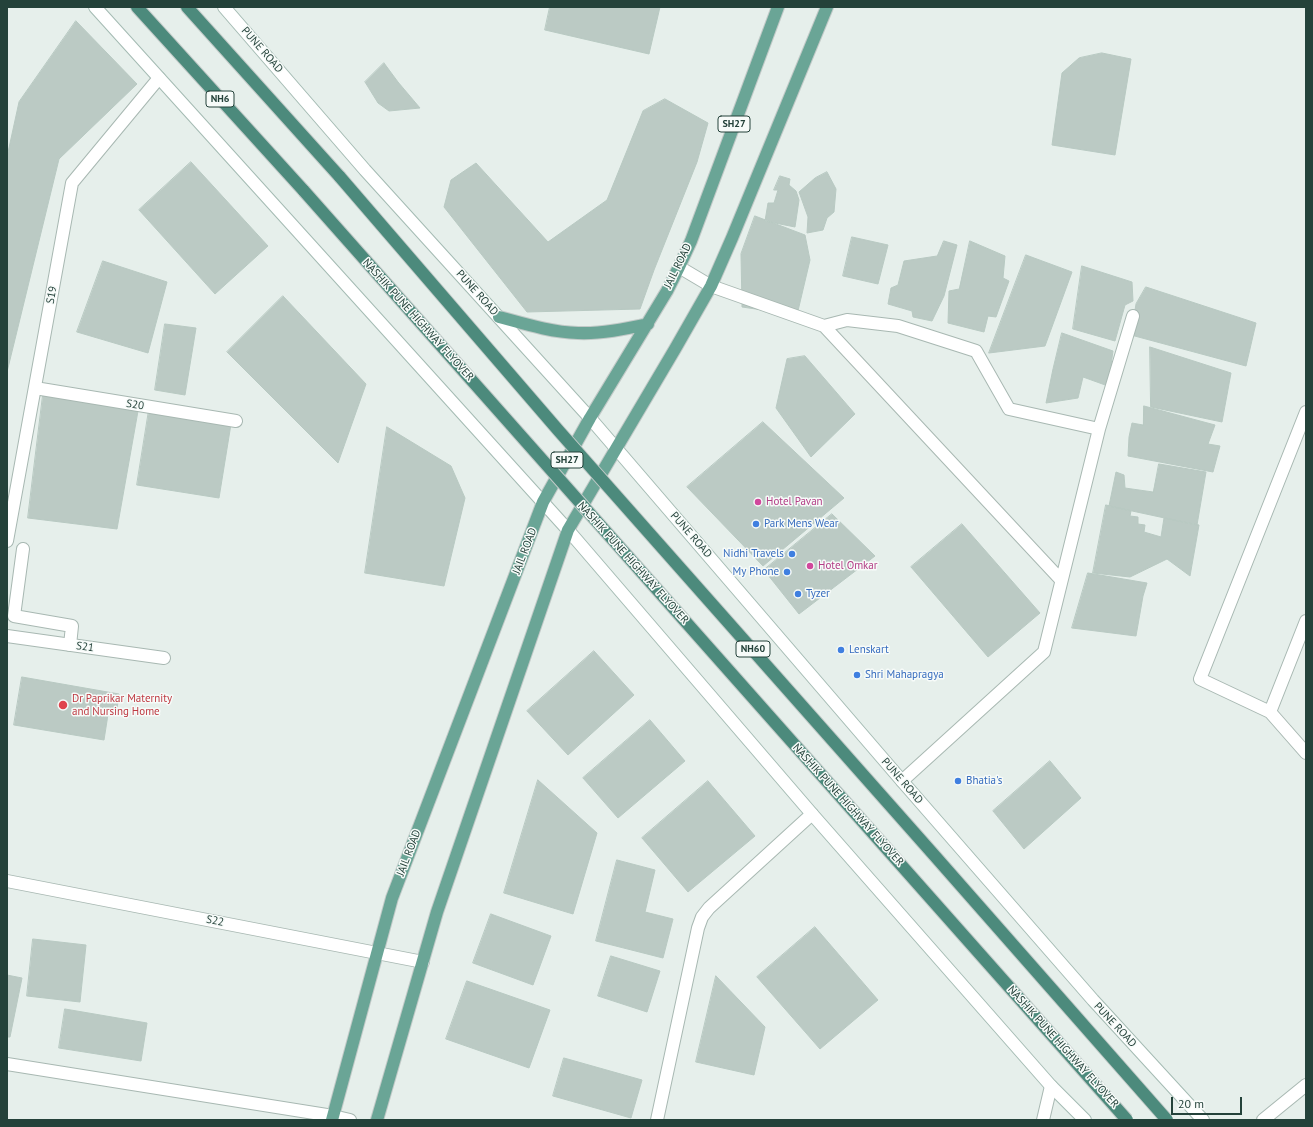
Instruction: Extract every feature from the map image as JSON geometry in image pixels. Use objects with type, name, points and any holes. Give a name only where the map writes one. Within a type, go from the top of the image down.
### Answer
[{"type":"highway","name":"NASHIK PUNE HIGHWAY FLYOVER","points":[[137,7],[304,191],[1127,1120]]},
{"type":"highway","name":"NH60","points":[[187,7],[340,177],[558,430],[919,837],[1167,1120]]},
{"type":"main road","name":"JAIL ROAD","points":[[332,1118],[392,898],[544,502],[590,418],[648,324],[679,267],[693,234],[778,7]]},
{"type":"main road","points":[[377,1120],[439,905],[568,530],[711,286],[827,7]]},
{"type":"main road","points":[[499,317],[555,331],[578,333],[614,330],[648,324]]},
{"type":"street","points":[[95,7],[544,502],[812,814],[1051,1086],[1085,1120]]},
{"type":"street","name":"PUNE ROAD","points":[[224,7],[365,170],[590,418],[902,781],[1093,1000],[1203,1120]]},
{"type":"street","name":"S19","points":[[7,541],[72,183],[159,78]]},
{"type":"street","points":[[679,267],[711,286],[824,326],[1061,580]]},
{"type":"street","points":[[902,781],[1044,652],[1099,429],[1133,316]]},
{"type":"street","points":[[824,326],[847,320],[898,326],[976,351],[1009,409],[1099,429]]},
{"type":"street","name":"S20","points":[[35,388],[236,422]]},
{"type":"street","points":[[1306,412],[1200,679],[1270,712],[1306,753]]},
{"type":"street","points":[[23,549],[14,616],[72,626],[70,645]]},
{"type":"street","points":[[1270,712],[1306,621]]},
{"type":"street","name":"S21","points":[[7,636],[164,658]]},
{"type":"street","points":[[657,1120],[698,928],[702,916],[812,814]]},
{"type":"street","name":"S22","points":[[7,881],[423,962]]},
{"type":"street","points":[[7,1064],[350,1120]]},
{"type":"street","points":[[1263,1120],[1306,1084]]},
{"type":"street","points":[[1043,1120],[1051,1086]]},
{"type":"building","points":[[550,7],[660,7],[649,54],[545,30]]},
{"type":"building","points":[[76,21],[137,84],[59,159],[7,372],[7,157],[19,102]]},
{"type":"building","points":[[1102,53],[1131,59],[1115,155],[1052,145],[1062,73],[1079,58]]},
{"type":"building","points":[[384,63],[420,108],[389,111],[378,103],[365,82]]},
{"type":"building","points":[[665,99],[708,123],[697,162],[640,309],[527,312],[444,207],[451,180],[476,163],[548,242],[607,200],[643,111]]},
{"type":"building","points":[[191,162],[268,246],[215,294],[139,210]]},
{"type":"building","points":[[827,172],[836,189],[834,212],[827,218],[823,230],[807,233],[808,217],[799,192],[815,178]]},
{"type":"building","points":[[780,176],[790,179],[789,185],[796,191],[799,200],[795,227],[765,221],[768,203],[774,203],[778,190],[774,190]]},
{"type":"building","points":[[755,216],[805,235],[810,260],[797,315],[742,307],[741,254]]},
{"type":"building","points":[[852,237],[888,245],[878,284],[843,276]]},
{"type":"building","points":[[944,241],[957,245],[944,296],[932,321],[913,317],[912,311],[888,304],[891,288],[898,285],[904,261],[937,256]]},
{"type":"building","points":[[970,241],[1005,256],[1003,278],[1009,281],[996,317],[988,316],[984,332],[948,323],[949,291],[959,289]]},
{"type":"building","points":[[1026,255],[1072,272],[1045,346],[989,353]]},
{"type":"building","points":[[103,261],[167,282],[148,353],[77,332]]},
{"type":"building","points":[[1082,266],[1132,282],[1133,301],[1125,305],[1115,341],[1073,329]]},
{"type":"building","points":[[1146,287],[1256,323],[1246,366],[1131,335],[1136,304]]},
{"type":"building","points":[[283,296],[366,384],[338,463],[227,352]]},
{"type":"building","points":[[165,324],[196,328],[185,395],[155,390]]},
{"type":"building","points":[[1062,333],[1113,351],[1108,386],[1083,377],[1078,398],[1046,403],[1053,369]]},
{"type":"building","points":[[1150,347],[1231,373],[1222,422],[1151,407]]},
{"type":"building","points":[[805,356],[855,414],[811,457],[776,408],[787,359]]},
{"type":"building","points":[[43,395],[138,411],[117,529],[28,518]]},
{"type":"building","points":[[1144,406],[1215,425],[1208,444],[1220,446],[1213,472],[1128,456],[1129,437],[1132,423],[1143,425]]},
{"type":"building","points":[[149,410],[231,424],[219,498],[137,485]]},
{"type":"building","points":[[763,422],[844,498],[763,566],[687,487]]},
{"type":"building","points":[[387,427],[451,466],[465,498],[444,586],[365,573]]},
{"type":"building","points":[[1159,464],[1206,472],[1197,525],[1109,506],[1116,472],[1124,475],[1125,488],[1153,492]]},
{"type":"building","points":[[1106,505],[1131,511],[1130,516],[1138,517],[1138,524],[1145,525],[1144,532],[1161,537],[1164,518],[1199,525],[1190,576],[1167,559],[1130,577],[1093,573]]},
{"type":"building","points":[[832,514],[875,556],[799,614],[764,570]]},
{"type":"building","points":[[962,524],[1040,613],[988,657],[911,567]]},
{"type":"building","points":[[1088,573],[1147,583],[1143,596],[1136,636],[1072,628]]},
{"type":"building","points":[[594,651],[634,695],[568,755],[527,711]]},
{"type":"building","points":[[22,677],[119,694],[117,709],[109,708],[104,740],[14,725]]},
{"type":"building","points":[[650,720],[685,761],[618,818],[583,778]]},
{"type":"building","points":[[1050,761],[1081,798],[1024,849],[993,811]]},
{"type":"building","points":[[538,780],[597,833],[573,914],[504,893]]},
{"type":"building","points":[[708,781],[755,836],[688,892],[642,838]]},
{"type":"building","points":[[617,860],[655,870],[645,912],[673,919],[663,958],[596,941]]},
{"type":"building","points":[[491,914],[551,936],[533,985],[473,963]]},
{"type":"building","points":[[815,927],[878,1000],[820,1049],[757,977]]},
{"type":"building","points":[[33,939],[86,945],[80,1002],[27,996]]},
{"type":"building","points":[[611,956],[660,971],[647,1012],[598,996]]},
{"type":"building","points":[[7,975],[22,978],[10,1037],[7,1037]]},
{"type":"building","points":[[716,976],[765,1027],[754,1075],[696,1062]]},
{"type":"building","points":[[467,981],[550,1010],[529,1068],[446,1039]]},
{"type":"building","points":[[65,1009],[147,1023],[141,1061],[59,1048]]},
{"type":"building","points":[[564,1058],[642,1080],[631,1118],[553,1096]]},
{"type":"place","name":"Hotel Pavan","points":[[758,502]]},
{"type":"place","name":"Park Mens Wear","points":[[756,524]]},
{"type":"place","name":"Nidhi Travels","points":[[792,554]]},
{"type":"place","name":"Hotel Omkar","points":[[810,566]]},
{"type":"place","name":"My Phone","points":[[787,572]]},
{"type":"place","name":"Tyzer","points":[[798,594]]},
{"type":"place","name":"Lenskart","points":[[841,650]]},
{"type":"place","name":"Shri Mahapragya","points":[[857,675]]},
{"type":"place","name":"Dr Paprikar Maternity and Nursing Home","points":[[63,705]]},
{"type":"place","name":"Bhatia's","points":[[958,781]]}]
